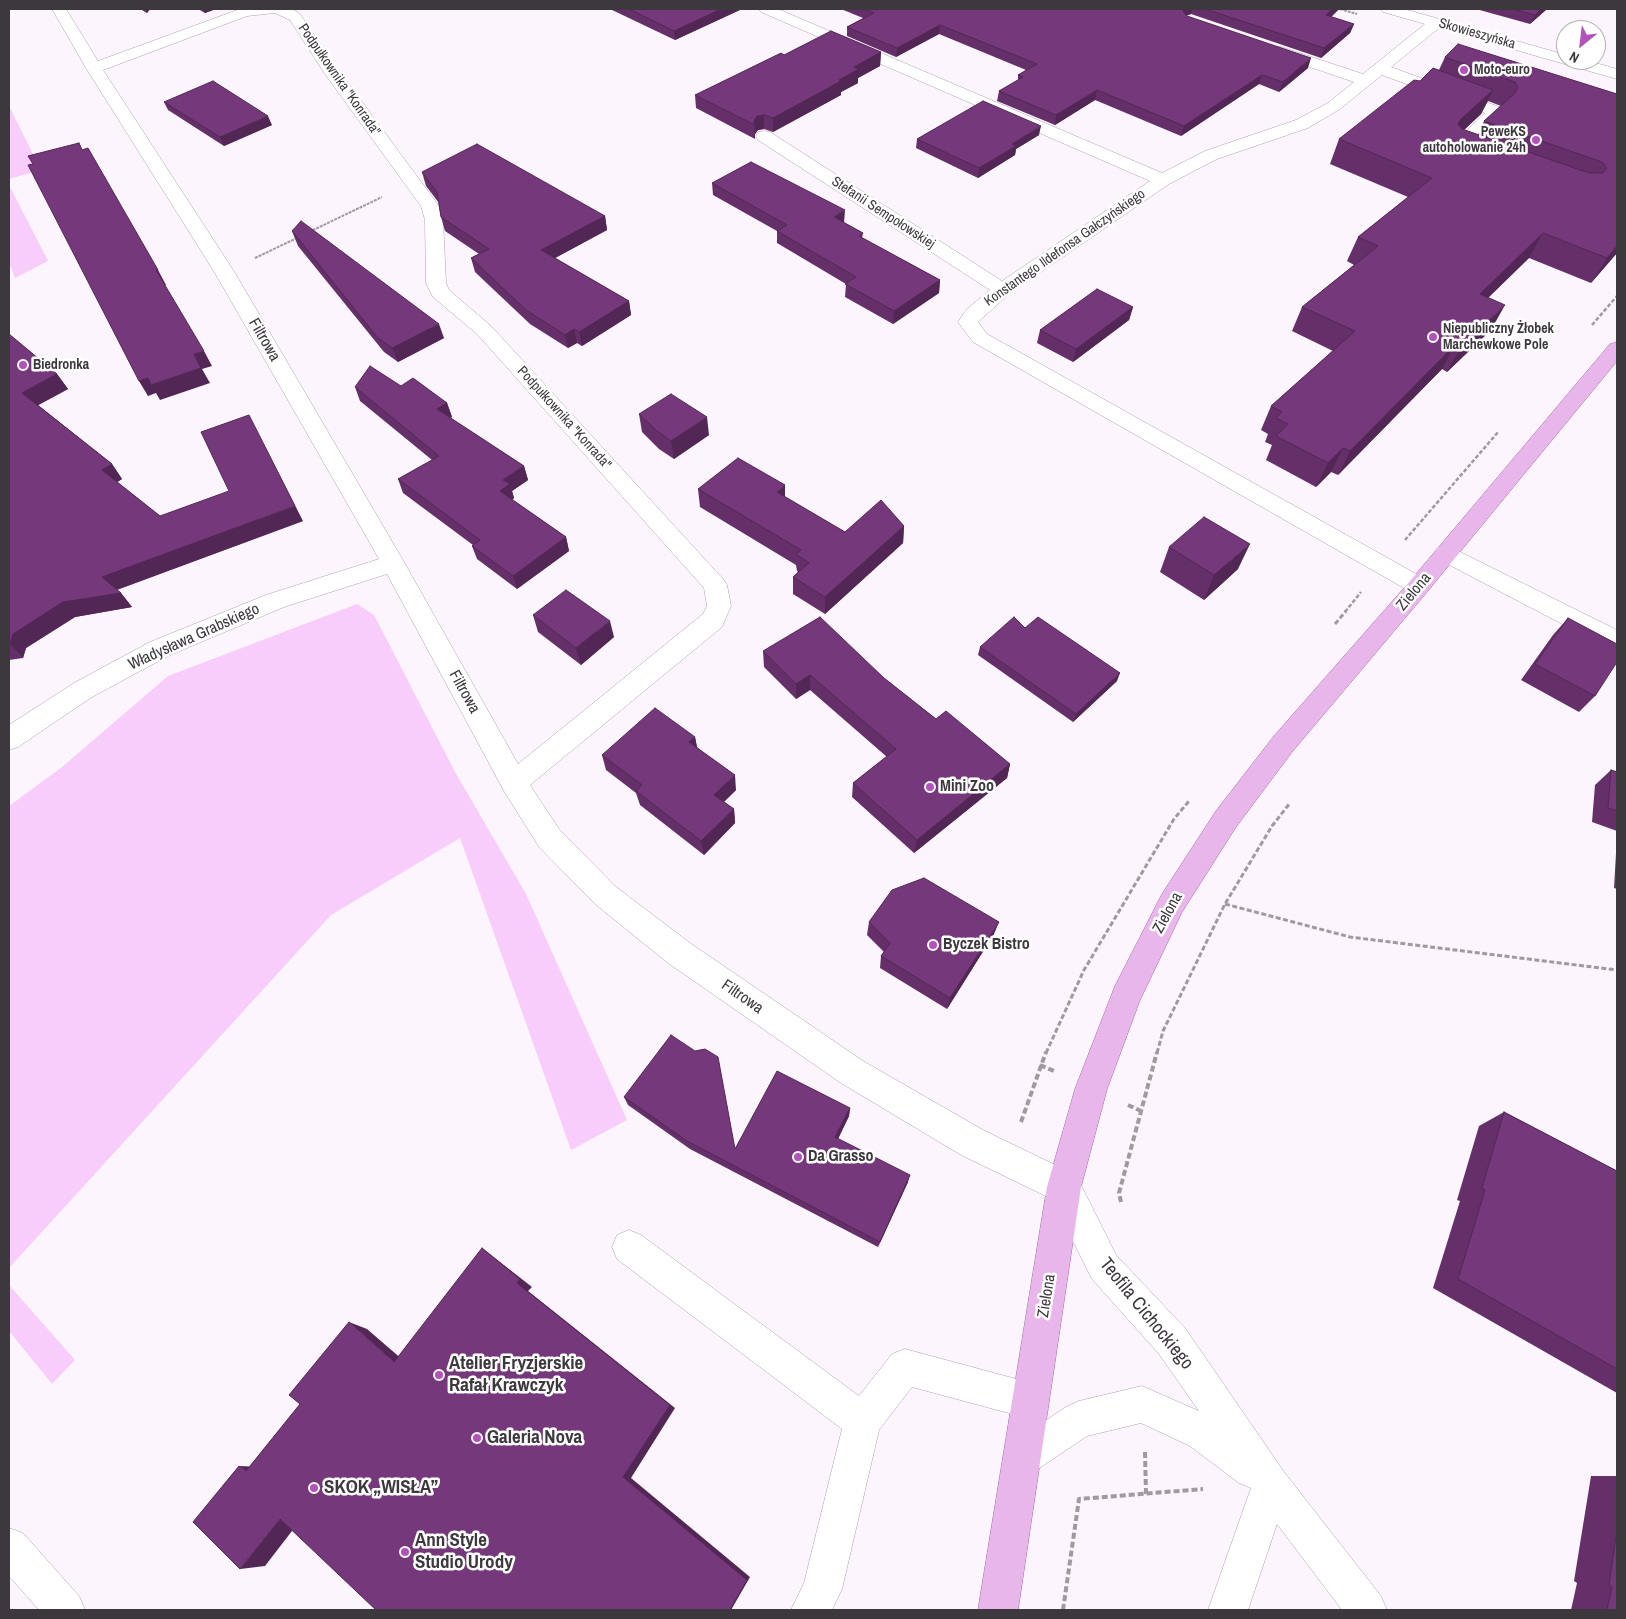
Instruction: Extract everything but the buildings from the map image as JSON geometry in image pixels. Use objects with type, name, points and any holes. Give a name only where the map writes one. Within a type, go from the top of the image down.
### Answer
[{"type":"main road","name":"Zielona","points":[[998,1610],[1064,1188],[1091,1089],[1126,996],[1172,903],[1226,819],[1283,744],[1419,586],[1617,348]]},
{"type":"street","name":"Filtrowa","points":[[59,9],[94,68],[225,272],[393,563],[514,783],[549,838],[605,895],[679,953],[852,1072],[973,1143],[1064,1188]]},
{"type":"street","name":"Podpułkownika \"Konrada\"","points":[[94,68],[245,12],[275,9],[286,12],[295,18],[331,71],[430,206],[434,220],[436,283],[440,293],[484,330],[715,584],[719,606],[714,620],[514,783]]},
{"type":"street","points":[[766,9],[1163,180]]},
{"type":"street","name":"Skowieszyńska","points":[[1388,9],[1556,57]]},
{"type":"street","name":"Konstantego Ildefonsa Gałczyńskiego","points":[[1419,586],[980,338],[972,332],[968,322],[974,314],[1002,290],[1163,180],[1210,155],[1302,124],[1334,106],[1436,23]]},
{"type":"street","points":[[1263,46],[1364,80]]},
{"type":"street","points":[[1379,68],[1496,112],[1457,148],[1484,158]]},
{"type":"street","name":"Skowieszyńska","points":[[1603,70],[1617,74]]},
{"type":"street","name":"Stefanii Sempołowskiej","points":[[764,136],[1002,290]]},
{"type":"street","points":[[1446,553],[1617,641]]},
{"type":"street","name":"Władysława Grabskiego","points":[[12,731],[159,649],[276,601],[393,563]]},
{"type":"street","name":"Teofila Cichockiego","points":[[1064,1188],[1104,1267],[1172,1341],[1271,1485],[1367,1610]]},
{"type":"street","points":[[629,1247],[862,1421]]},
{"type":"street","points":[[811,1610],[822,1589],[862,1421],[905,1367],[1031,1401]]},
{"type":"street","name":"Teofila Cichockiego","points":[[1022,1458],[1079,1420],[1142,1404],[1202,1434],[1271,1485]]},
{"type":"street","points":[[1228,1610],[1271,1485]]},
{"type":"street","points":[[9,1547],[65,1610]]},
{"type":"path","points":[[225,272],[412,182]]},
{"type":"path","points":[[1122,1211],[1119,1193],[1162,1031],[1225,904],[1272,826]]},
{"type":"path","points":[[1225,904],[1350,937],[1617,970]]},
{"type":"path","points":[[1063,1610],[1080,1499],[1210,1488]]},
{"type":"shaded area","points":[[9,106],[41,170],[9,179]]},
{"type":"shaded area","points":[[9,185],[48,261],[15,278],[9,262]]},
{"type":"shaded area","points":[[357,604],[374,615],[455,772],[526,894],[627,1120],[571,1150],[460,838],[331,915],[9,1268],[9,806],[62,767],[168,676]]},
{"type":"shaded area","points":[[9,1285],[75,1360],[52,1384],[9,1331]]},
{"type":"place","name":"Moto-euro","points":[[1464,70]]},
{"type":"place","name":"PeweKS autoholowanie 24h","points":[[1536,140]]},
{"type":"place","name":"Niepubliczny Żłobek Marchewkowe Pole","points":[[1433,337]]},
{"type":"place","name":"Biedronka","points":[[23,365]]},
{"type":"place","name":"Mini Zoo","points":[[930,787]]},
{"type":"place","name":"Byczek Bistro","points":[[933,945]]},
{"type":"place","name":"Da Grasso","points":[[798,1157]]},
{"type":"place","name":"Atelier Fryzjerskie Rafał Krawczyk","points":[[439,1375]]},
{"type":"place","name":"Galeria Nova","points":[[477,1438]]},
{"type":"place","name":"SKOK „WISŁA”","points":[[314,1488]]},
{"type":"place","name":"Ann Style Studio Urody","points":[[405,1552]]}]
